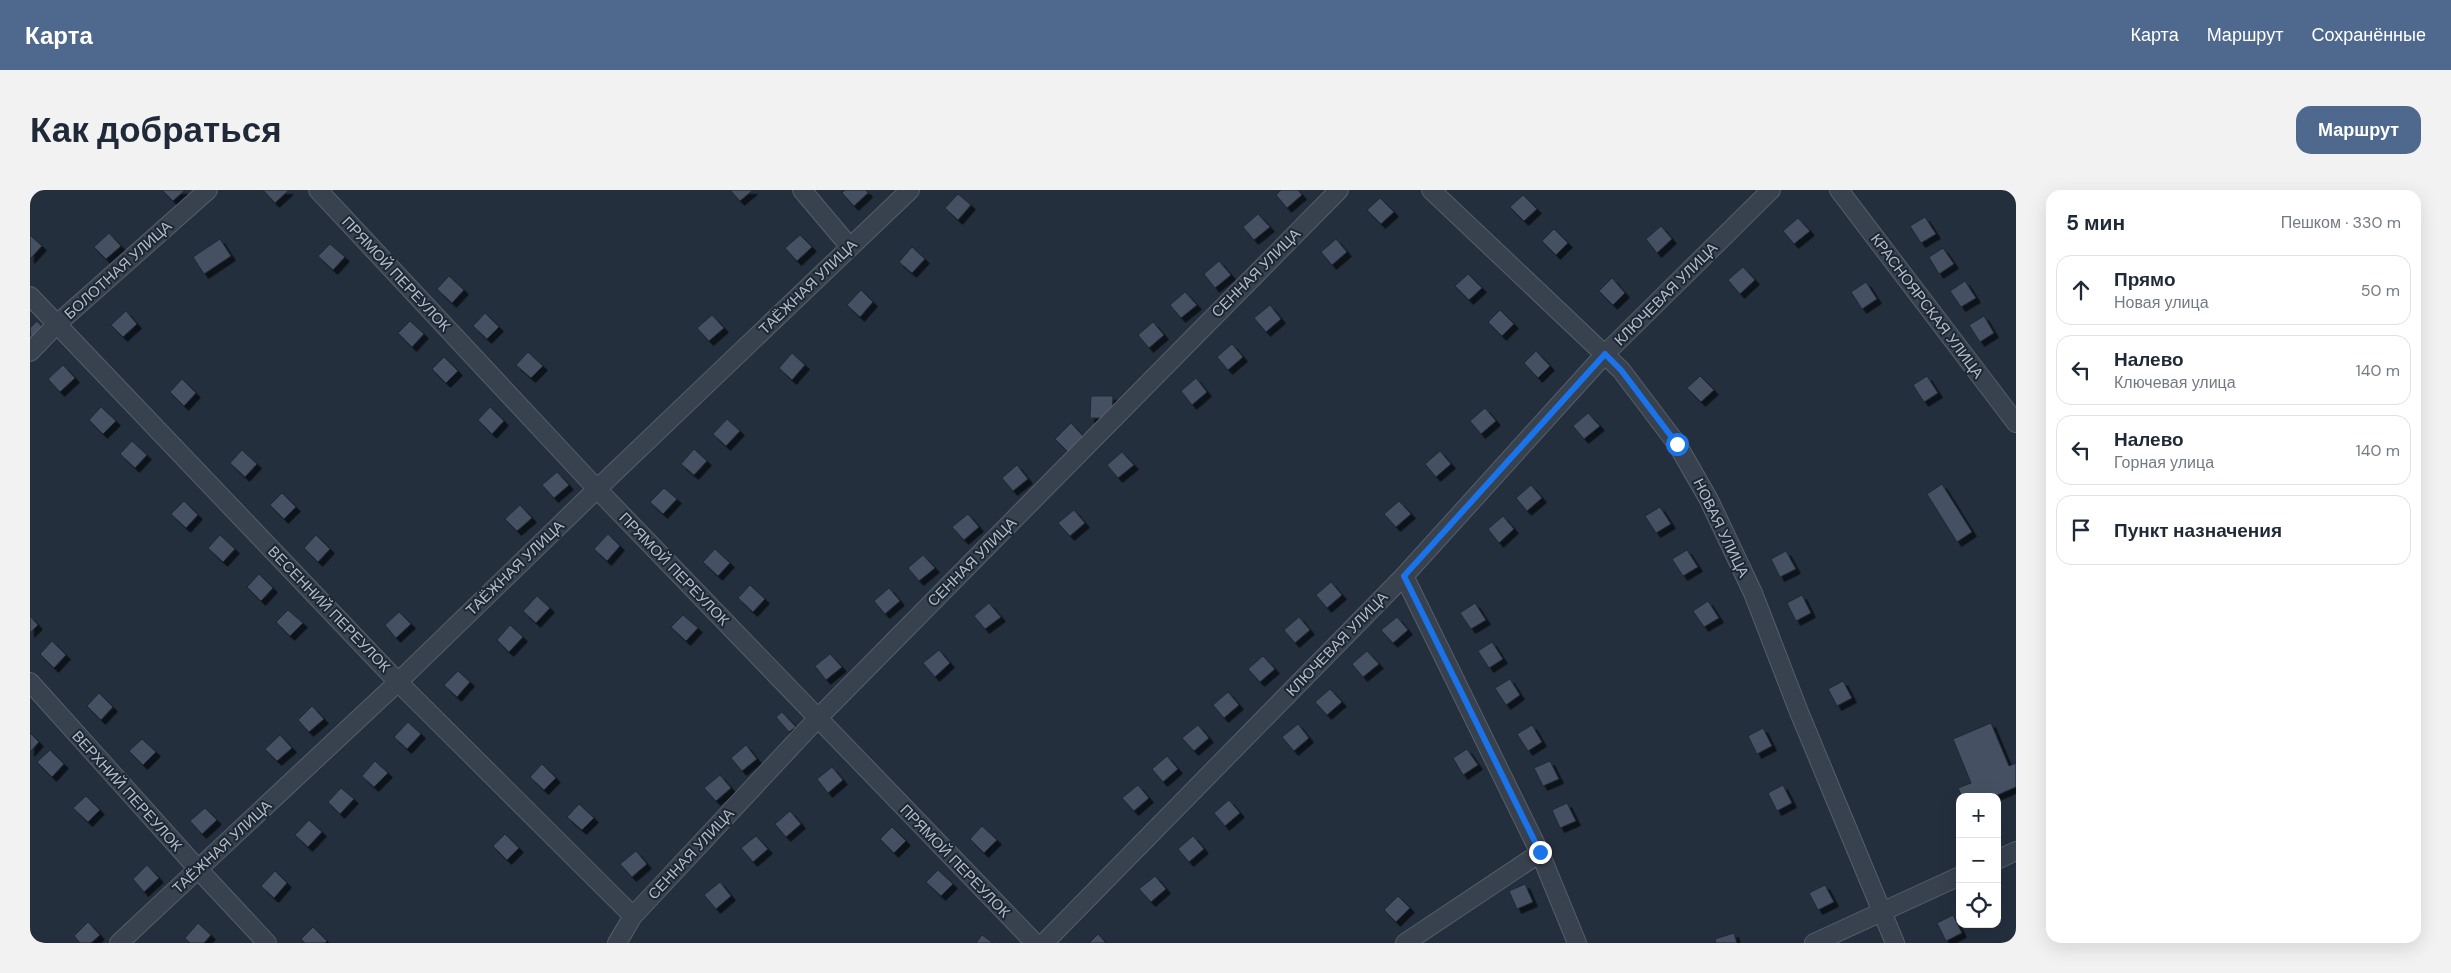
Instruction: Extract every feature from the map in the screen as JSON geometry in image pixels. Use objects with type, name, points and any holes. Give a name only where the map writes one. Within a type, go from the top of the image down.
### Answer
[{"type":"street","name":"БОЛОТНАЯ УЛИЦА","points":[[30,352],[57,324],[208,190]]},
{"type":"street","name":"ПРЯМОЙ ПЕРЕУЛОК","points":[[318,190],[596,488],[1035,943]]},
{"type":"street","points":[[802,190],[850,247]]},
{"type":"street","name":"ТАЁЖНАЯ УЛИЦА","points":[[118,943],[398,682],[596,488],[910,190]]},
{"type":"street","name":"СЕННАЯ УЛИЦА","points":[[617,943],[633,916],[817,719],[1338,190]]},
{"type":"street","name":"НОВАЯ УЛИЦА","points":[[1431,190],[1621,370],[1677,444],[1709,500],[1753,593],[1880,912],[1895,943]]},
{"type":"street","name":"КЛЮЧЕВАЯ УЛИЦА","points":[[1044,943],[1404,576],[1605,354],[1771,190]]},
{"type":"street","name":"КРАСНОЯРСКАЯ УЛИЦА","points":[[1839,190],[2016,423]]},
{"type":"street","name":"ВЕСЕННИЙ ПЕРЕУЛОК","points":[[30,296],[398,682],[633,916]]},
{"type":"street","points":[[1404,576],[1540,852],[1577,943]]},
{"type":"street","name":"ВЕРХНИЙ ПЕРЕУЛОК","points":[[30,682],[267,943]]},
{"type":"street","points":[[2001,858],[2016,851]]},
{"type":"street","points":[[1405,943],[1540,852]]},
{"type":"street","points":[[1814,943],[1956,878]]},
{"type":"building","points":[[162,190],[185,190],[173,201]]},
{"type":"building","points":[[263,190],[289,190],[275,203]]},
{"type":"building","points":[[730,190],[753,190],[740,201]]},
{"type":"building","points":[[845,190],[866,190],[868,193],[854,206],[842,193]]},
{"type":"building","points":[[1281,190],[1298,190],[1302,195],[1287,208],[1276,195]]},
{"type":"building","points":[[958,194],[971,205],[958,220],[945,208]]},
{"type":"building","points":[[1523,195],[1537,209],[1524,221],[1510,207]]},
{"type":"building","points":[[1380,198],[1394,212],[1381,224],[1367,210]]},
{"type":"building","points":[[1258,214],[1270,227],[1254,240],[1243,227]]},
{"type":"building","points":[[1925,217],[1936,234],[1921,243],[1910,226]]},
{"type":"building","points":[[1798,218],[1810,231],[1794,244],[1783,231]]},
{"type":"building","points":[[1661,226],[1672,239],[1657,253],[1646,239]]},
{"type":"building","points":[[1554,229],[1568,243],[1556,255],[1542,241]]},
{"type":"building","points":[[109,233],[121,246],[106,259],[94,247]]},
{"type":"building","points":[[30,235],[42,246],[30,259]]},
{"type":"building","points":[[800,235],[812,247],[797,261],[785,248]]},
{"type":"building","points":[[220,239],[231,256],[204,274],[193,257]]},
{"type":"building","points":[[1336,239],[1347,252],[1332,265],[1321,252]]},
{"type":"building","points":[[330,244],[345,257],[333,270],[318,256]]},
{"type":"building","points":[[912,247],[925,259],[912,273],[899,262]]},
{"type":"building","points":[[1943,248],[1954,264],[1939,274],[1929,257]]},
{"type":"building","points":[[1219,261],[1231,275],[1215,288],[1204,274]]},
{"type":"building","points":[[1743,267],[1755,280],[1740,294],[1728,280]]},
{"type":"building","points":[[1468,274],[1482,288],[1469,300],[1455,286]]},
{"type":"building","points":[[449,276],[464,290],[452,303],[437,289]]},
{"type":"building","points":[[1612,278],[1625,293],[1613,305],[1599,291]]},
{"type":"building","points":[[1965,281],[1976,298],[1961,307],[1950,291]]},
{"type":"building","points":[[1866,282],[1877,299],[1862,309],[1851,292]]},
{"type":"building","points":[[861,290],[873,302],[860,317],[847,305]]},
{"type":"building","points":[[1185,292],[1197,305],[1181,318],[1170,305]]},
{"type":"building","points":[[1270,305],[1281,319],[1266,332],[1254,318]]},
{"type":"building","points":[[1500,310],[1514,324],[1502,336],[1488,322]]},
{"type":"building","points":[[126,311],[137,324],[123,337],[111,325]]},
{"type":"building","points":[[485,313],[499,327],[487,339],[473,326]]},
{"type":"building","points":[[712,315],[724,328],[709,341],[697,328]]},
{"type":"building","points":[[1984,316],[1994,333],[1980,342],[1969,325]]},
{"type":"building","points":[[37,321],[44,329],[31,340],[30,328]]},
{"type":"building","points":[[410,321],[424,334],[412,347],[398,333]]},
{"type":"building","points":[[1153,322],[1164,335],[1149,348],[1138,335]]},
{"type":"building","points":[[1232,344],[1243,357],[1228,370],[1217,357]]},
{"type":"building","points":[[1536,351],[1550,366],[1538,378],[1524,363]]},
{"type":"building","points":[[528,352],[543,366],[531,378],[516,365]]},
{"type":"building","points":[[792,353],[805,365],[792,380],[779,368]]},
{"type":"building","points":[[444,357],[458,371],[446,383],[432,369]]},
{"type":"building","points":[[63,365],[75,378],[60,392],[48,379]]},
{"type":"building","points":[[1700,376],[1714,390],[1701,402],[1687,388]]},
{"type":"building","points":[[1927,376],[1938,393],[1924,402],[1913,385]]},
{"type":"building","points":[[1196,378],[1207,392],[1192,405],[1181,391]]},
{"type":"building","points":[[182,379],[196,393],[184,406],[170,392]]},
{"type":"building","points":[[1091,396],[1113,396],[1112,418],[1090,418]]},
{"type":"building","points":[[101,407],[116,421],[103,434],[89,420]]},
{"type":"building","points":[[490,407],[504,421],[492,434],[478,420]]},
{"type":"building","points":[[1485,408],[1496,421],[1481,434],[1470,421]]},
{"type":"building","points":[[1588,413],[1600,426],[1584,439],[1573,426]]},
{"type":"building","points":[[727,419],[740,431],[726,446],[713,434]]},
{"type":"building","points":[[1071,423],[1085,438],[1069,453],[1055,439]]},
{"type":"building","points":[[132,441],[147,455],[135,468],[120,454]]},
{"type":"building","points":[[694,449],[707,461],[694,475],[681,464]]},
{"type":"building","points":[[242,450],[257,464],[245,477],[230,463]]},
{"type":"building","points":[[1440,451],[1451,464],[1436,477],[1425,464]]},
{"type":"building","points":[[1122,452],[1134,465],[1118,478],[1107,465]]},
{"type":"building","points":[[1017,465],[1028,479],[1013,491],[1002,478]]},
{"type":"building","points":[[557,472],[569,485],[554,498],[542,485]]},
{"type":"building","points":[[1942,484],[1972,532],[1957,542],[1927,494]]},
{"type":"building","points":[[1531,485],[1542,498],[1527,511],[1516,498]]},
{"type":"building","points":[[664,488],[677,499],[663,514],[650,502]]},
{"type":"building","points":[[282,493],[296,507],[284,519],[270,505]]},
{"type":"building","points":[[184,501],[198,515],[186,528],[171,514]]},
{"type":"building","points":[[1399,501],[1411,514],[1396,527],[1384,514]]},
{"type":"building","points":[[520,505],[532,518],[517,531],[505,519]]},
{"type":"building","points":[[1660,507],[1671,524],[1656,533],[1645,516]]},
{"type":"building","points":[[1074,510],[1085,523],[1070,536],[1058,523]]},
{"type":"building","points":[[968,514],[979,527],[964,540],[952,527]]},
{"type":"building","points":[[1503,516],[1514,529],[1499,543],[1488,529]]},
{"type":"building","points":[[608,534],[620,546],[607,561],[594,549]]},
{"type":"building","points":[[220,535],[235,549],[223,562],[208,548]]},
{"type":"building","points":[[316,535],[330,549],[318,562],[304,548]]},
{"type":"building","points":[[715,549],[730,563],[718,576],[703,562]]},
{"type":"building","points":[[1687,550],[1698,567],[1683,576],[1672,559]]},
{"type":"building","points":[[1786,551],[1796,569],[1780,577],[1771,559]]},
{"type":"building","points":[[923,555],[935,568],[919,581],[908,568]]},
{"type":"building","points":[[259,574],[273,588],[261,601],[247,587]]},
{"type":"building","points":[[1331,582],[1342,595],[1327,608],[1316,595]]},
{"type":"building","points":[[750,585],[765,599],[753,612],[738,598]]},
{"type":"building","points":[[889,588],[900,601],[885,614],[874,601]]},
{"type":"building","points":[[1802,595],[1811,613],[1796,621],[1787,603]]},
{"type":"building","points":[[537,596],[550,608],[536,623],[523,611]]},
{"type":"building","points":[[1708,601],[1719,618],[1704,627],[1693,611]]},
{"type":"building","points":[[989,603],[1001,617],[985,629],[974,616]]},
{"type":"building","points":[[1475,603],[1486,620],[1471,629],[1460,613]]},
{"type":"building","points":[[288,610],[303,623],[290,636],[276,622]]},
{"type":"building","points":[[399,612],[411,624],[396,638],[385,625]]},
{"type":"building","points":[[683,615],[698,628],[686,641],[671,627]]},
{"type":"building","points":[[30,616],[38,625],[30,633]]},
{"type":"building","points":[[1299,617],[1310,630],[1295,643],[1284,630]]},
{"type":"building","points":[[1397,617],[1408,630],[1393,643],[1381,630]]},
{"type":"building","points":[[510,625],[523,637],[509,652],[497,640]]},
{"type":"building","points":[[52,641],[66,655],[54,668],[40,654]]},
{"type":"building","points":[[1492,642],[1503,659],[1489,668],[1478,651]]},
{"type":"building","points":[[939,650],[950,663],[935,677],[923,663]]},
{"type":"building","points":[[1367,651],[1379,664],[1363,677],[1352,664]]},
{"type":"building","points":[[830,654],[842,667],[826,680],[815,666]]},
{"type":"building","points":[[1263,656],[1275,669],[1260,682],[1248,669]]},
{"type":"building","points":[[458,671],[470,682],[457,697],[444,685]]},
{"type":"building","points":[[1510,679],[1520,695],[1506,705],[1495,688]]},
{"type":"building","points":[[1843,681],[1852,698],[1837,706],[1828,689]]},
{"type":"building","points":[[1330,689],[1342,702],[1327,715],[1315,702]]},
{"type":"building","points":[[1228,692],[1239,705],[1224,718],[1213,705]]},
{"type":"building","points":[[99,693],[113,707],[101,720],[87,706]]},
{"type":"building","points":[[312,706],[324,719],[309,732],[298,720]]},
{"type":"building","points":[[782,712],[796,727],[789,732],[776,717]]},
{"type":"building","points":[[408,722],[421,734],[407,749],[394,737]]},
{"type":"building","points":[[1991,723],[2009,766],[2016,763],[2016,787],[2001,794],[1960,793],[1958,788],[1971,783],[1953,739]]},
{"type":"building","points":[[1298,724],[1309,738],[1294,751],[1282,737]]},
{"type":"building","points":[[1198,725],[1209,738],[1194,751],[1182,738]]},
{"type":"building","points":[[1532,725],[1542,742],[1528,751],[1517,734]]},
{"type":"building","points":[[1763,728],[1772,746],[1757,754],[1748,736]]},
{"type":"building","points":[[30,733],[39,742],[30,752]]},
{"type":"building","points":[[280,735],[292,748],[277,761],[265,749]]},
{"type":"building","points":[[142,739],[156,752],[143,765],[129,751]]},
{"type":"building","points":[[746,745],[757,759],[742,771],[731,758]]},
{"type":"building","points":[[1467,749],[1478,765],[1463,775],[1453,758]]},
{"type":"building","points":[[50,750],[64,764],[52,777],[37,762]]},
{"type":"building","points":[[1167,756],[1178,769],[1163,782],[1152,769]]},
{"type":"building","points":[[375,761],[388,773],[374,787],[362,776]]},
{"type":"building","points":[[1550,761],[1559,779],[1543,786],[1534,768]]},
{"type":"building","points":[[542,764],[556,778],[544,790],[530,777]]},
{"type":"building","points":[[832,767],[843,780],[828,793],[817,779]]},
{"type":"building","points":[[720,775],[731,788],[716,801],[704,788]]},
{"type":"building","points":[[1138,785],[1149,798],[1134,811],[1122,798]]},
{"type":"building","points":[[1783,785],[1792,803],[1777,811],[1768,793]]},
{"type":"building","points":[[341,788],[354,799],[340,814],[328,802]]},
{"type":"building","points":[[86,796],[100,810],[88,822],[73,808]]},
{"type":"building","points":[[1229,800],[1240,813],[1225,826],[1214,813]]},
{"type":"building","points":[[1567,803],[1576,821],[1560,828],[1552,810]]},
{"type":"building","points":[[579,804],[594,818],[582,830],[567,817]]},
{"type":"building","points":[[205,808],[217,820],[202,834],[190,821]]},
{"type":"building","points":[[790,811],[801,824],[786,837],[775,824]]},
{"type":"building","points":[[309,820],[322,832],[308,847],[295,835]]},
{"type":"building","points":[[982,826],[997,840],[984,853],[970,839]]},
{"type":"building","points":[[892,827],[906,841],[894,853],[880,839]]},
{"type":"building","points":[[505,834],[519,848],[507,860],[493,846]]},
{"type":"building","points":[[756,836],[768,849],[753,862],[741,848]]},
{"type":"building","points":[[1193,836],[1204,849],[1189,862],[1178,849]]},
{"type":"building","points":[[636,851],[647,864],[632,877],[620,864]]},
{"type":"building","points":[[147,865],[159,878],[144,892],[133,879]]},
{"type":"building","points":[[938,870],[953,884],[941,896],[926,882]]},
{"type":"building","points":[[275,871],[287,883],[274,898],[261,886]]},
{"type":"building","points":[[1155,876],[1166,889],[1151,902],[1139,889]]},
{"type":"building","points":[[720,882],[731,896],[716,909],[704,895]]},
{"type":"building","points":[[1525,884],[1533,902],[1517,909],[1509,891]]},
{"type":"building","points":[[1825,885],[1834,902],[1818,910],[1809,893]]},
{"type":"building","points":[[1398,896],[1410,908],[1396,922],[1384,910]]},
{"type":"building","points":[[1953,915],[1956,921],[1956,928],[1960,928],[1962,933],[1946,941],[1937,923]]},
{"type":"building","points":[[88,922],[100,935],[91,943],[80,943],[74,936]]},
{"type":"building","points":[[198,923],[211,935],[204,943],[190,943],[185,938]]},
{"type":"building","points":[[313,927],[327,941],[325,943],[305,943],[301,939]]},
{"type":"building","points":[[1734,933],[1737,943],[1716,943],[1715,939]]},
{"type":"building","points":[[1098,934],[1106,943],[1089,943]]},
{"type":"building","points":[[982,935],[993,943],[976,943]]},
{"type":"route","points":[[1540,852],[1404,576],[1605,354],[1621,370],[1677,444]]}]
